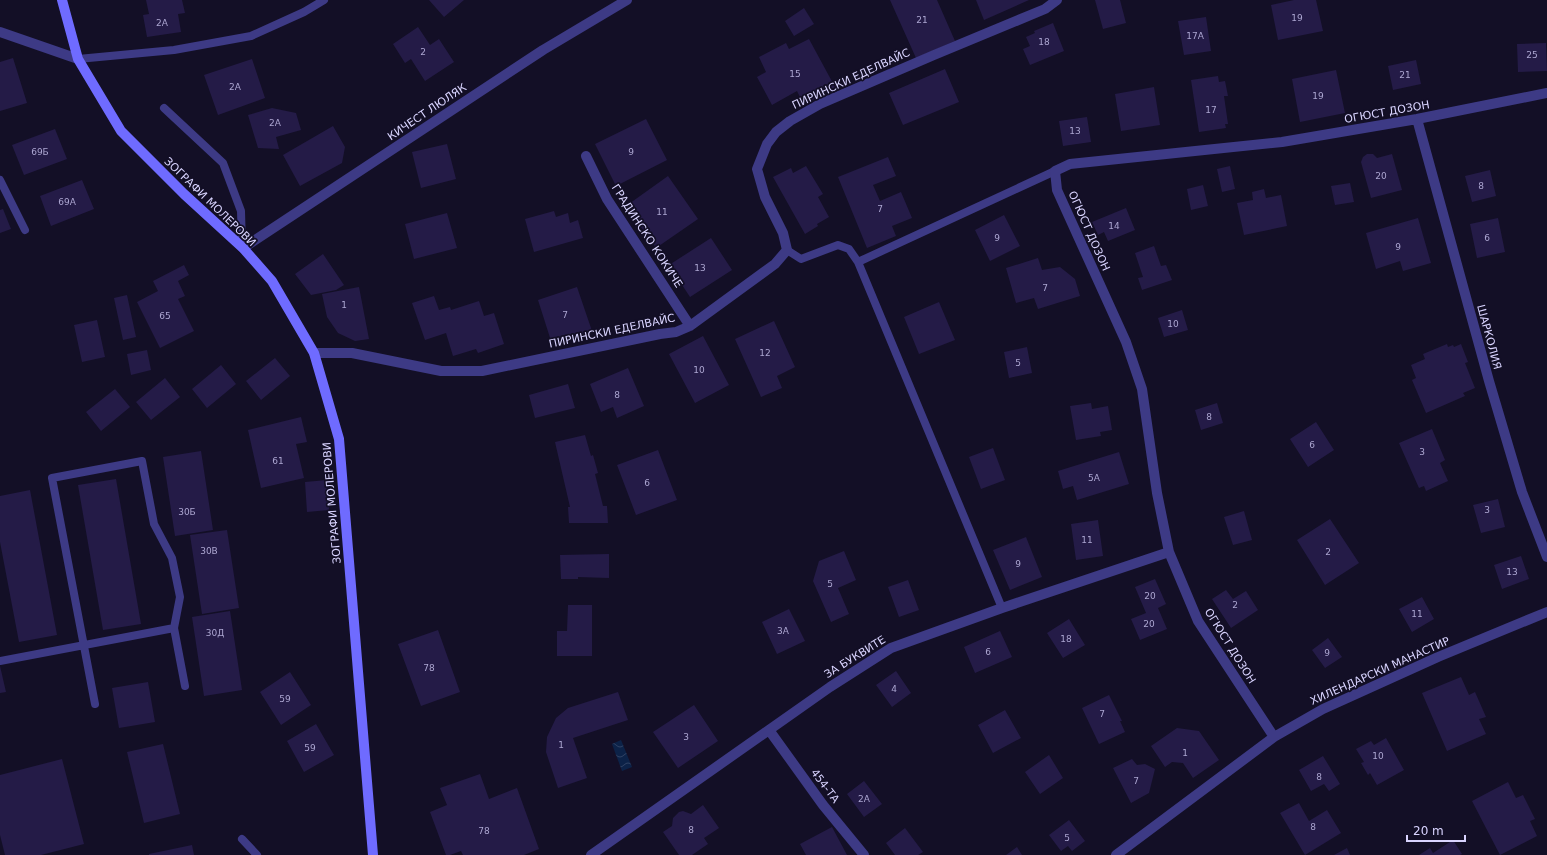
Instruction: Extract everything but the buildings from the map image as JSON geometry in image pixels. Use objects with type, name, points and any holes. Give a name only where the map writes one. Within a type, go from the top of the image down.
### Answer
[{"type":"street","name":"ЗОГРАФИ МОЛЕРОВИ","points":[[62,0],[78,59],[121,131],[184,194],[242,248],[272,281],[314,353],[339,438],[373,855]]},
{"type":"street","name":"КИЧЕСТ ЛЮЛЯК","points":[[242,248],[543,50],[627,0]]},
{"type":"street","name":"ПИРИНСКИ ЕДЕЛВАЙС","points":[[314,353],[352,353],[441,371],[482,371],[676,332],[690,326],[775,264],[787,250],[783,233],[765,197],[757,169],[767,144],[776,132],[790,121],[820,104],[1045,9],[1057,0]]},
{"type":"street","points":[[0,32],[78,59]]},
{"type":"street","name":"ОГЮСТ ДОЗОН","points":[[1274,737],[1198,621],[1170,552],[1157,493],[1142,389],[1126,342],[1057,190],[1055,171],[1070,164],[1282,142],[1417,120],[1547,93]]},
{"type":"street","name":"ШАРКОЛИЯ","points":[[1417,120],[1489,381],[1522,492],[1547,557]]},
{"type":"street","name":"ГРАДИНСКО КОКИЧЕ","points":[[586,156],[607,199],[690,326]]},
{"type":"street","name":"ЗА БУКВИТЕ","points":[[591,855],[830,687],[891,648],[1002,608],[1170,552]]},
{"type":"street","name":"ХИЛЕНДАРСКИ МАНАСТИР","points":[[1116,855],[1274,737],[1322,709],[1438,657],[1547,612]]},
{"type":"street","name":"454-ТА","points":[[769,730],[823,805],[864,855]]},
{"type":"lane","points":[[78,59],[174,50],[251,36],[304,12],[324,0]]},
{"type":"lane","points":[[164,108],[223,163],[241,212],[242,248]]},
{"type":"lane","points":[[858,262],[1055,171]]},
{"type":"lane","points":[[0,180],[25,230]]},
{"type":"lane","points":[[787,250],[801,259],[838,246],[849,249],[858,262],[1002,608]]},
{"type":"lane","points":[[95,704],[52,478],[142,461],[154,524],[172,558],[180,596],[174,628],[185,686]]},
{"type":"lane","points":[[0,660],[174,628]]},
{"type":"lane","points":[[242,839],[258,855]]},
{"type":"water","points":[[621,740],[632,767],[622,771],[612,744]]}]
